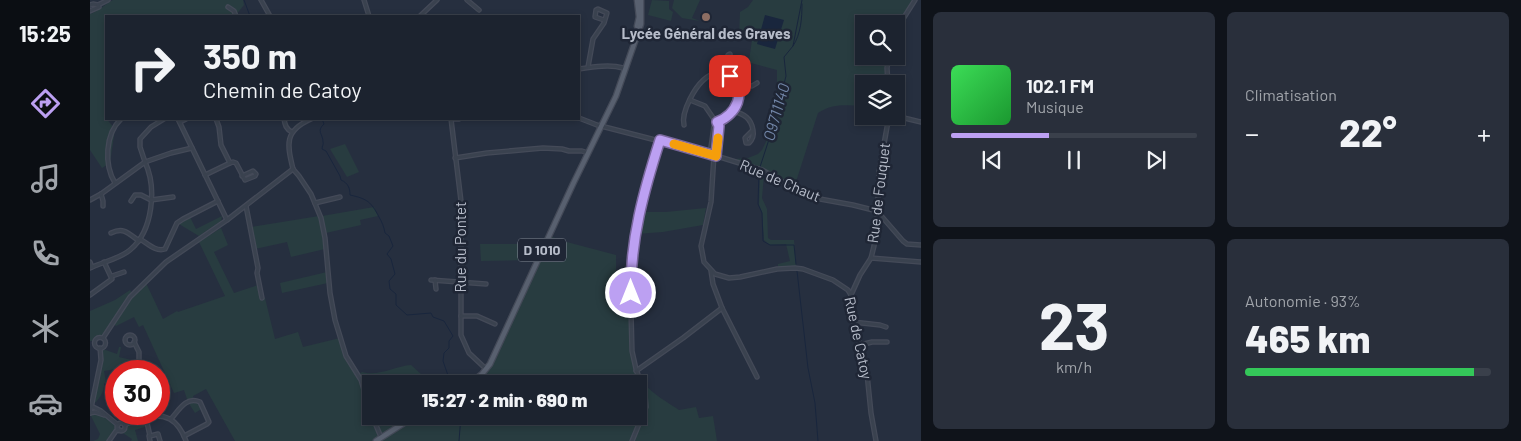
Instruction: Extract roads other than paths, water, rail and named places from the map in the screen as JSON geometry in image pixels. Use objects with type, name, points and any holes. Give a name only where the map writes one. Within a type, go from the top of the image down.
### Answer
[{"type":"main road","name":"D 1010","points":[[602,125],[613,104],[638,23],[636,0]]},
{"type":"main road","name":"D 1010","points":[[480,375],[488,367],[602,125],[641,24],[641,0]]},
{"type":"main road","name":"D 1010","points":[[479,375],[492,357]]},
{"type":"main road","points":[[376,441],[401,425]]},
{"type":"street","points":[[90,12],[108,0]]},
{"type":"street","points":[[261,0],[269,15]]},
{"type":"street","points":[[364,0],[369,15]]},
{"type":"street","points":[[421,15],[437,0]]},
{"type":"street","points":[[467,0],[478,8]]},
{"type":"street","points":[[905,16],[916,0]]},
{"type":"street","points":[[90,5],[98,5]]},
{"type":"street","points":[[228,7],[234,11],[236,15]]},
{"type":"street","points":[[588,68],[593,39],[604,20]]},
{"type":"street","points":[[722,73],[730,54]]},
{"type":"street","points":[[580,69],[625,66]]},
{"type":"street","points":[[684,125],[683,120],[694,92],[708,76],[722,73],[730,76],[738,85],[739,95],[733,111],[717,122]]},
{"type":"street","points":[[738,85],[752,86],[757,83]]},
{"type":"street","points":[[690,100],[705,106],[719,126],[713,155],[711,202],[701,246],[703,258],[711,271],[713,284],[722,308],[757,377]]},
{"type":"street","points":[[733,111],[745,115],[752,123],[753,130]]},
{"type":"street","name":"Rue de Chaut","points":[[580,118],[762,170],[809,197],[877,211]]},
{"type":"street","points":[[905,118],[921,122]]},
{"type":"street","points":[[116,183],[109,170],[108,158],[113,128],[120,120]]},
{"type":"street","points":[[90,262],[91,267],[124,254],[139,240],[147,224],[152,186],[150,173],[140,147],[140,139],[151,127],[162,120]]},
{"type":"street","points":[[179,120],[227,220]]},
{"type":"street","points":[[216,120],[220,127],[221,145],[230,163]]},
{"type":"street","points":[[284,120],[287,130],[292,132]]},
{"type":"street","points":[[309,120],[300,124],[292,132],[289,140],[293,169],[315,203],[323,227],[330,293],[335,320],[346,356],[362,383]]},
{"type":"street","name":"Rue du Pontet","points":[[453,120],[455,158],[461,201],[460,330],[464,343],[472,357],[485,368]]},
{"type":"street","name":"Rue de Fouquet","points":[[851,295],[874,246],[879,172],[887,125]]},
{"type":"street","points":[[632,441],[646,407],[645,394],[636,371],[631,341],[630,272],[638,220],[660,140]]},
{"type":"street","points":[[90,200],[146,162],[192,148]]},
{"type":"street","points":[[455,158],[543,148],[588,153]]},
{"type":"street","points":[[206,175],[233,162],[236,163],[242,176]]},
{"type":"street","points":[[90,341],[103,338],[130,298],[166,262],[227,220],[293,169]]},
{"type":"street","points":[[101,194],[103,206]]},
{"type":"street","points":[[131,201],[135,195],[141,195],[151,200],[173,197]]},
{"type":"street","points":[[315,203],[340,197]]},
{"type":"street","points":[[110,233],[118,229],[156,250],[165,249],[177,223],[218,201]]},
{"type":"street","points":[[246,206],[262,298]]},
{"type":"street","points":[[877,211],[902,241],[907,244],[921,245]]},
{"type":"street","points":[[870,258],[921,262]]},
{"type":"street","points":[[90,295],[112,280],[112,276],[104,262]]},
{"type":"street","name":"Rue de Catoy","points":[[711,271],[719,276],[734,278],[777,269],[799,268],[838,282],[851,295],[853,322],[866,364],[876,441]]},
{"type":"street","points":[[112,276],[124,272]]},
{"type":"street","points":[[436,289],[433,280],[481,282],[486,284]]},
{"type":"street","points":[[636,371],[722,308]]},
{"type":"street","points":[[461,316],[477,316],[493,325]]},
{"type":"street","points":[[853,322],[886,326]]},
{"type":"street","points":[[100,348],[105,344],[103,338]]},
{"type":"street","points":[[95,341],[96,346],[100,348]]},
{"type":"street","points":[[134,342],[139,352],[139,360]]},
{"type":"street","points":[[860,345],[872,342],[887,342]]},
{"type":"street","points":[[100,348],[100,360],[90,413],[95,412],[105,415]]},
{"type":"street","points":[[184,436],[209,422],[200,402],[193,400],[184,403],[171,419],[180,428],[186,441]]},
{"type":"street","points":[[91,406],[105,415]]},
{"type":"street","points":[[118,425],[120,430]]},
{"type":"street","points":[[148,425],[150,441]]},
{"type":"street","points":[[376,425],[381,438]]},
{"type":"street","points":[[109,441],[116,431],[124,430],[125,426]]},
{"type":"street","points":[[150,436],[158,434],[160,441]]},
{"type":"water","points":[[765,15],[784,20],[775,49],[757,44]]},
{"type":"waterway","points":[[244,0],[250,15]]},
{"type":"waterway","name":"O9711140","points":[[760,167],[773,127],[786,76],[784,57],[793,46],[802,0]]},
{"type":"waterway","name":"O9711140","points":[[793,46],[799,31],[802,4]]},
{"type":"waterway","points":[[322,120],[324,124],[320,129],[323,143],[322,149],[326,151],[341,180],[348,186],[350,195],[365,200],[374,208],[393,246],[387,254],[391,259],[395,274],[389,281],[390,289],[396,294],[396,305],[407,315],[431,313],[433,317],[444,321],[453,336],[449,341],[449,348],[444,353],[443,361],[448,375]]},
{"type":"waterway","name":"O9711140","points":[[759,172],[758,204],[762,213],[763,241],[770,245],[794,245],[796,264]]},
{"type":"waterway","name":"O9711140","points":[[797,271],[808,368],[815,403],[818,441]]},
{"type":"waterway","points":[[459,441],[460,425]]},
{"type":"place","name":"Lycée Général des Graves","points":[[706,17]]}]
